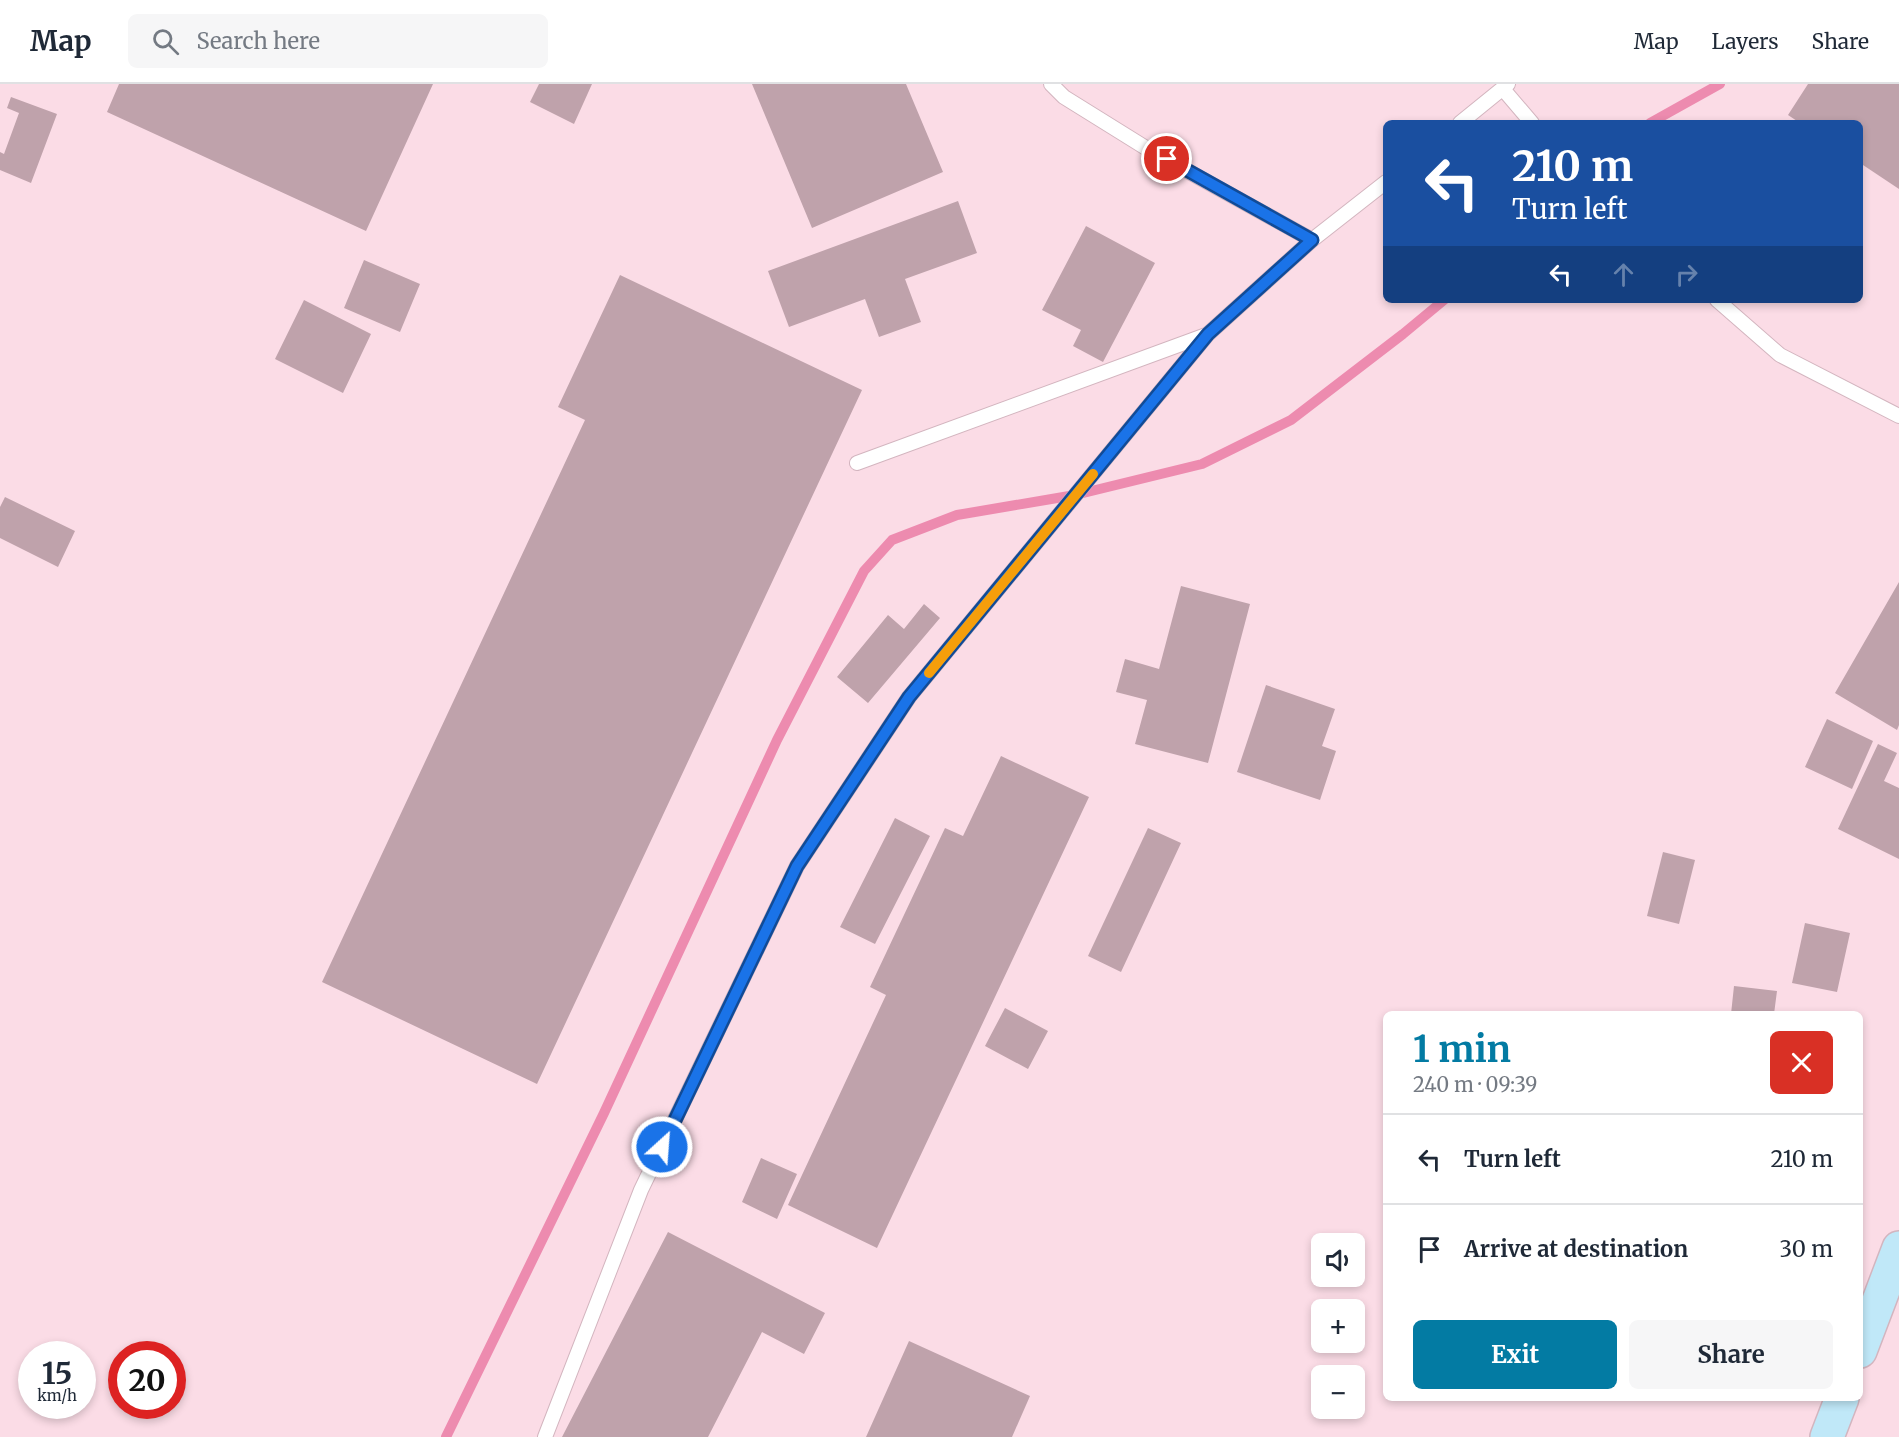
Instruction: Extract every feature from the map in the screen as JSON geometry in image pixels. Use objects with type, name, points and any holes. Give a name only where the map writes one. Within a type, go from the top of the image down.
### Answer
[{"type":"street","points":[[1863,1343],[1899,1248]]},
{"type":"street","points":[[1827,1437],[1841,1401]]},
{"type":"lane","points":[[1051,84],[1064,97],[1146,148],[1312,240]]},
{"type":"lane","points":[[1464,120],[1505,87],[1530,120]]},
{"type":"lane","points":[[545,1437],[641,1190],[797,866],[909,697],[1208,334],[1312,240],[1383,184]]},
{"type":"lane","points":[[1720,303],[1780,354],[1899,416]]},
{"type":"lane","points":[[857,463],[1208,334]]},
{"type":"building","points":[[119,84],[433,84],[366,231],[107,112]]},
{"type":"building","points":[[539,84],[592,84],[574,124],[530,102]]},
{"type":"building","points":[[752,84],[906,84],[943,172],[812,228]]},
{"type":"building","points":[[1808,84],[1899,84],[1899,189],[1863,165],[1863,120],[1796,120],[1788,115]]},
{"type":"building","points":[[11,97],[57,114],[31,183],[0,170],[0,152],[4,154],[19,113],[7,108]]},
{"type":"building","points":[[958,201],[977,253],[905,279],[921,322],[879,337],[865,299],[789,327],[768,271]]},
{"type":"building","points":[[1086,226],[1155,263],[1103,362],[1073,346],[1081,330],[1042,310]]},
{"type":"building","points":[[364,260],[420,284],[400,332],[344,308]]},
{"type":"building","points":[[620,275],[862,390],[537,1084],[322,982],[585,420],[558,407]]},
{"type":"building","points":[[304,300],[371,334],[343,393],[275,359]]},
{"type":"building","points":[[5,497],[75,531],[58,567],[0,538],[0,507]]},
{"type":"building","points":[[1899,582],[1899,725],[1897,730],[1835,693]]},
{"type":"building","points":[[1181,586],[1250,604],[1208,763],[1135,744],[1147,700],[1116,692],[1125,659],[1159,669]]},
{"type":"building","points":[[924,604],[940,618],[868,703],[837,677],[888,615],[904,629]]},
{"type":"building","points":[[1266,685],[1335,709],[1322,746],[1336,751],[1320,800],[1237,772]]},
{"type":"building","points":[[1827,719],[1873,741],[1852,789],[1805,767]]},
{"type":"building","points":[[1878,744],[1897,753],[1884,781],[1899,788],[1899,859],[1838,829]]},
{"type":"building","points":[[1001,756],[1089,797],[877,1248],[788,1205],[886,995],[870,987],[945,828],[963,836]]},
{"type":"building","points":[[895,818],[930,836],[875,944],[840,927]]},
{"type":"building","points":[[1148,828],[1181,843],[1121,972],[1088,956]]},
{"type":"building","points":[[1663,852],[1695,860],[1679,924],[1647,916]]},
{"type":"building","points":[[1805,923],[1850,933],[1837,992],[1792,983]]},
{"type":"building","points":[[1734,986],[1777,991],[1774,1011],[1731,1011]]},
{"type":"building","points":[[1005,1008],[1048,1031],[1028,1069],[985,1046]]},
{"type":"building","points":[[761,1158],[797,1174],[777,1219],[742,1202]]},
{"type":"building","points":[[668,1232],[825,1313],[804,1354],[762,1332],[708,1437],[562,1437]]},
{"type":"building","points":[[909,1341],[1030,1396],[1012,1437],[866,1437]]},
{"type":"waterway","points":[[1655,120],[1720,84]]},
{"type":"waterway","points":[[446,1437],[604,1113],[777,740],[864,571],[892,540],[957,515],[1075,495],[1202,464],[1291,420],[1440,303]]},
{"type":"slow traffic","points":[[929,673],[1093,474]]},
{"type":"route","points":[[662,1147],[797,866],[909,697],[1208,334],[1312,240],[1167,159]]}]
